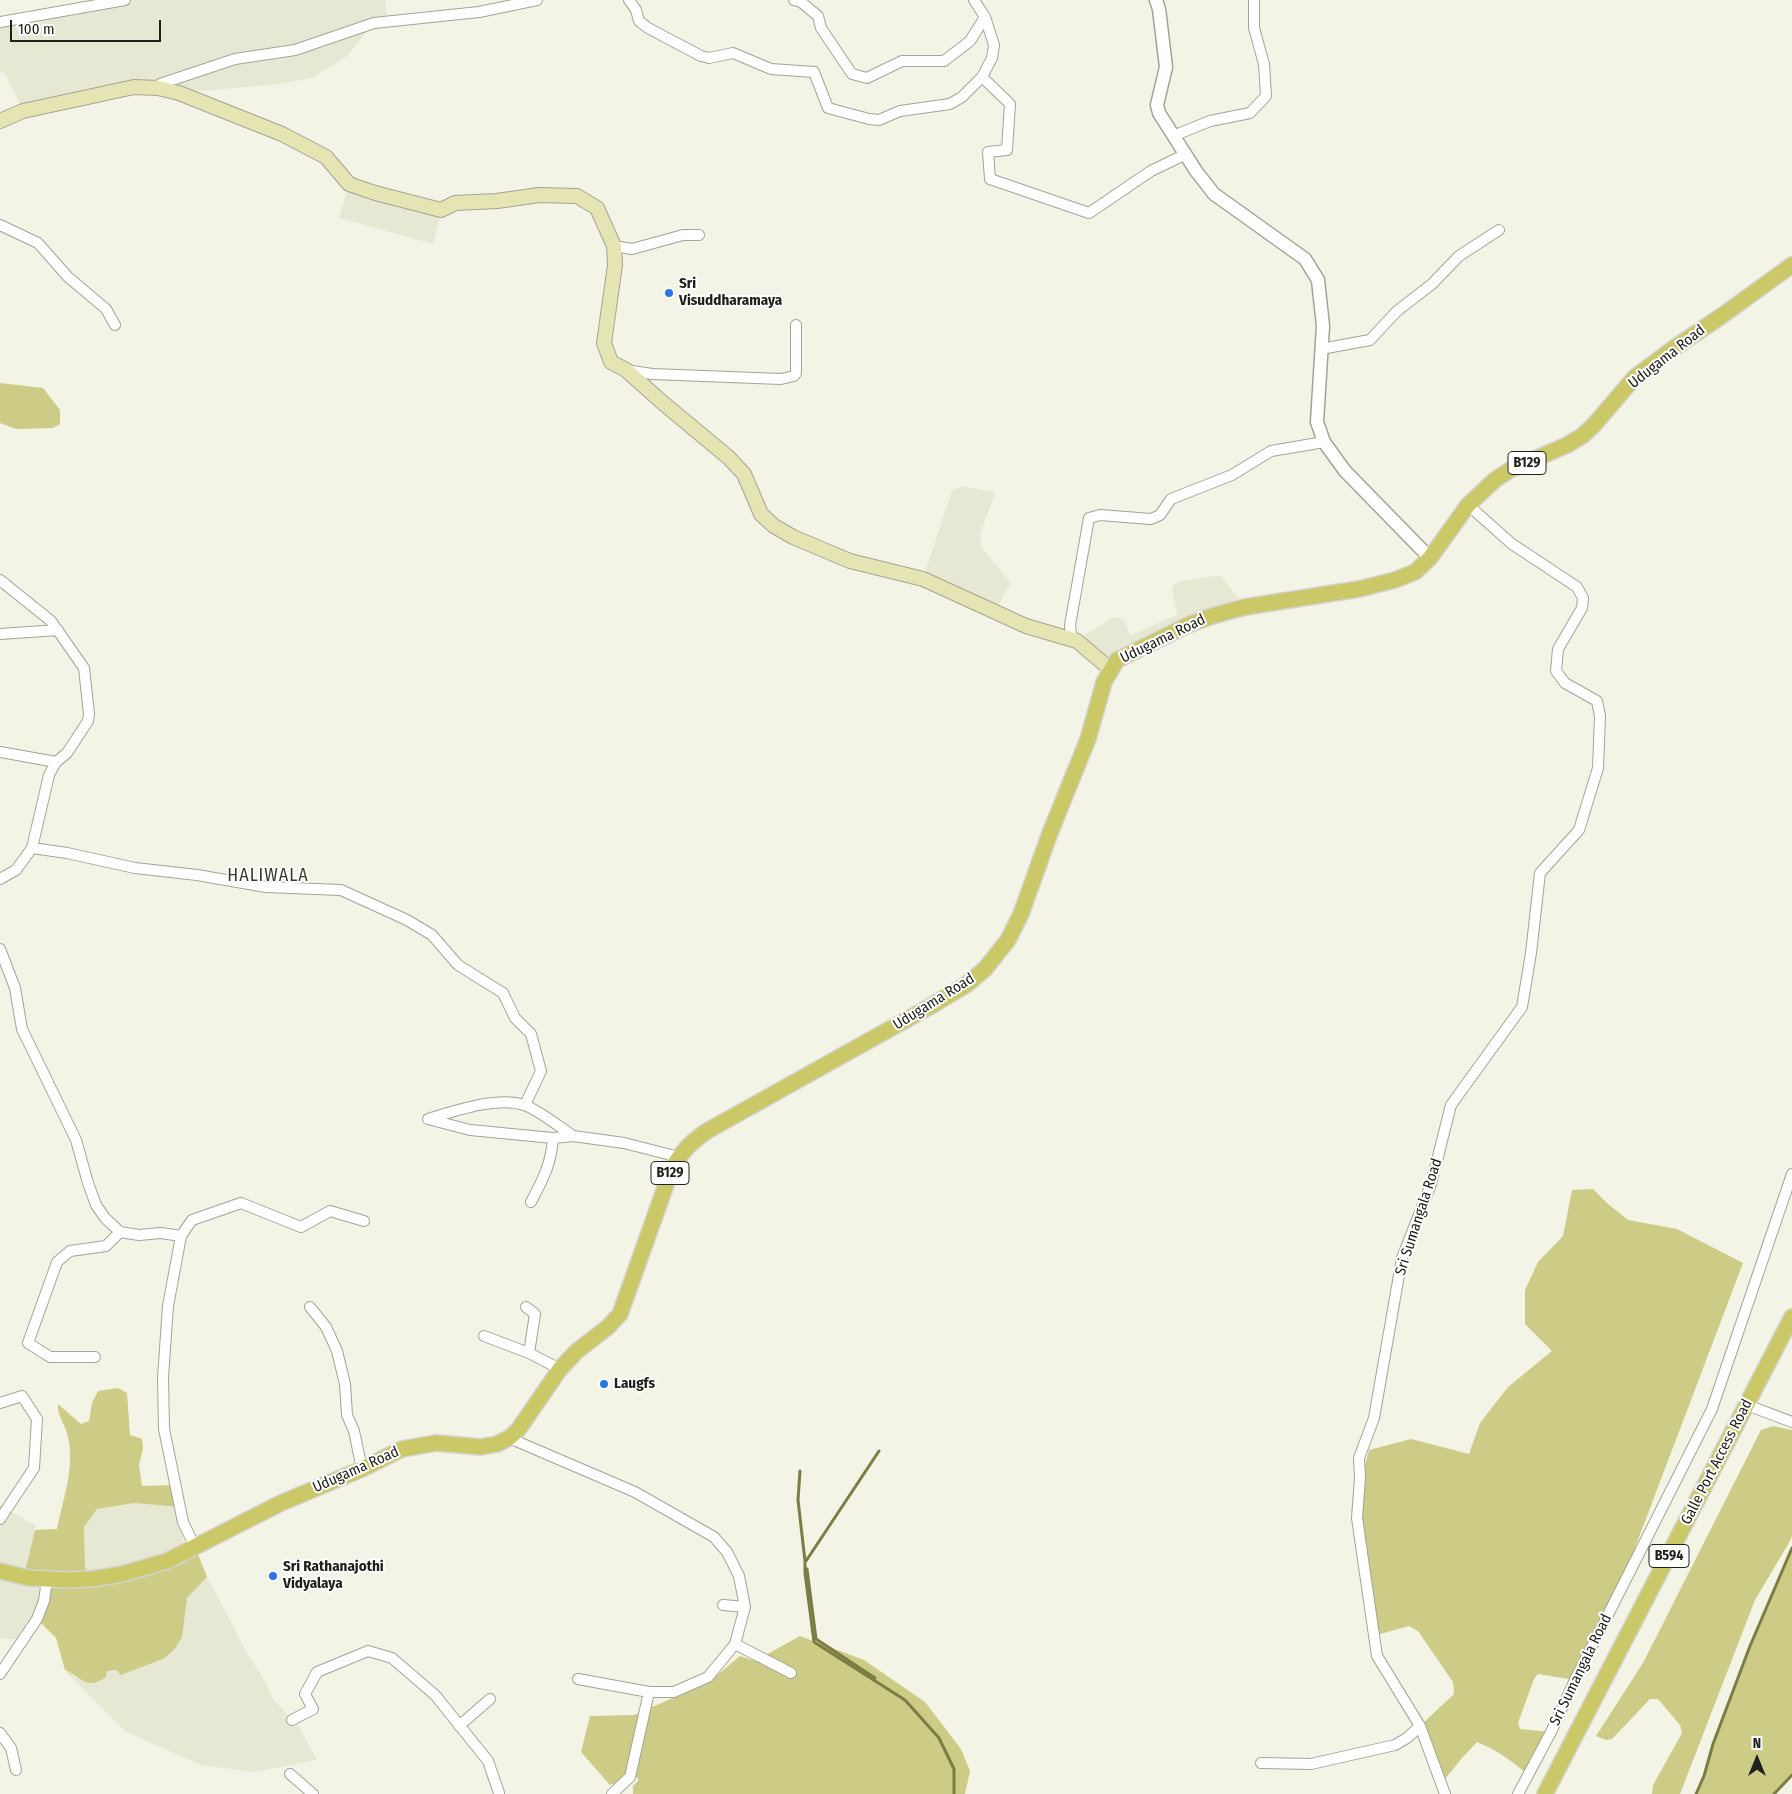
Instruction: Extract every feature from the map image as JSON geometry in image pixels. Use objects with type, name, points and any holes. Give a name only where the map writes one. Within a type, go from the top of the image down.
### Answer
[{"type":"main road","points":[[0,121],[23,111],[134,87],[158,88],[179,93],[282,134],[326,157],[349,184],[375,193],[441,210],[455,203],[497,201],[539,195],[577,196],[597,208],[614,246],[615,266],[604,343],[611,362],[626,370],[728,457],[744,474],[761,514],[774,526],[792,537],[850,561],[923,579],[1026,626],[1077,641],[1110,669]]},
{"type":"main road","name":"Udugama Road","points":[[0,1571],[47,1580],[92,1579],[122,1574],[167,1561],[281,1503],[362,1469],[394,1452],[414,1446],[436,1443],[481,1447],[497,1444],[509,1438],[524,1423],[560,1369],[577,1351],[608,1327],[620,1314],[671,1171],[678,1157],[690,1144],[707,1131],[757,1105],[966,985],[996,957],[1008,940],[1021,914],[1050,833],[1088,740],[1104,682],[1117,660],[1134,650],[1212,616],[1245,607],[1359,589],[1395,580],[1415,572],[1430,558],[1468,505],[1484,489],[1510,470],[1567,445],[1582,436],[1593,426],[1635,377],[1792,265]]},
{"type":"main road","name":"Galle Port Access Road","points":[[1545,1794],[1792,1317]]},
{"type":"street","points":[[0,22],[126,0]]},
{"type":"street","points":[[158,88],[160,84],[235,60],[295,50],[374,23],[480,12],[537,0]]},
{"type":"street","points":[[628,0],[636,10],[640,21],[648,28],[701,56],[709,58],[733,53],[771,69],[814,72],[828,108],[879,120],[900,111],[950,104],[962,97],[982,78],[992,58],[994,45],[985,17],[974,0]]},
{"type":"street","points":[[794,0],[801,2],[818,16],[821,28],[852,74],[866,78],[902,61],[944,61],[970,41],[985,17]]},
{"type":"street","points":[[1156,0],[1159,9],[1166,67],[1157,105],[1159,113],[1196,171],[1214,194],[1305,259],[1313,270],[1318,280],[1323,326],[1317,422],[1324,442],[1345,471],[1430,558]]},
{"type":"street","points":[[1173,136],[1210,121],[1250,113],[1266,96],[1264,64],[1254,28],[1254,0]]},
{"type":"street","points":[[982,78],[1010,104],[1007,150],[988,152],[990,179],[1089,213],[1151,171],[1186,154]]},
{"type":"street","points":[[0,226],[38,243],[68,278],[106,309],[116,326]]},
{"type":"street","points":[[1321,349],[1370,340],[1397,311],[1432,284],[1459,256],[1499,230]]},
{"type":"street","points":[[614,246],[632,249],[682,235],[698,235]]},
{"type":"street","points":[[626,370],[652,374],[753,378],[794,376],[796,373],[796,325]]},
{"type":"street","points":[[1077,641],[1070,635],[1070,625],[1089,518],[1100,515],[1151,519],[1160,515],[1171,499],[1232,475],[1271,451],[1324,442]]},
{"type":"street","name":"Sri Sumangala Road","points":[[1445,1794],[1420,1726],[1377,1656],[1357,1518],[1360,1478],[1359,1458],[1374,1418],[1402,1258],[1431,1184],[1451,1105],[1522,1007],[1531,953],[1540,873],[1579,830],[1598,768],[1600,716],[1597,701],[1565,683],[1556,671],[1558,649],[1582,608],[1583,598],[1577,587],[1512,544],[1468,505]]},
{"type":"street","points":[[0,580],[51,621],[84,668],[89,714],[88,722],[67,753],[56,762],[49,775],[32,848],[16,870],[0,879]]},
{"type":"street","points":[[0,634],[58,630]]},
{"type":"street","points":[[0,752],[56,762]]},
{"type":"street","points":[[32,848],[67,853],[135,868],[198,875],[266,887],[341,890],[407,920],[432,936],[458,965],[503,993],[515,1018],[531,1034],[541,1071],[525,1105]]},
{"type":"street","points":[[0,950],[15,988],[22,1028],[76,1140],[96,1205],[120,1232],[139,1235],[161,1233],[181,1236]]},
{"type":"street","points":[[574,1136],[525,1105],[508,1101],[465,1108],[428,1119],[470,1130],[553,1138],[574,1136],[624,1143],[678,1157]]},
{"type":"street","points":[[531,1202],[547,1171],[552,1152],[553,1138]]},
{"type":"street","name":"Sri Sumangala Road","points":[[1518,1794],[1540,1755],[1575,1680],[1712,1409],[1792,1174]]},
{"type":"street","points":[[195,1547],[183,1522],[164,1429],[163,1377],[168,1306],[181,1236],[192,1220],[241,1203],[301,1227],[330,1212],[364,1221]]},
{"type":"street","points":[[95,1357],[50,1357],[28,1343],[57,1262],[70,1251],[106,1246],[120,1232]]},
{"type":"street","points":[[310,1306],[326,1327],[337,1351],[345,1384],[347,1415],[354,1431],[362,1469]]},
{"type":"street","points":[[526,1307],[535,1314],[529,1353]]},
{"type":"street","points":[[484,1336],[529,1353],[560,1369]]},
{"type":"street","points":[[0,1403],[22,1396],[37,1419],[34,1468],[0,1519]]},
{"type":"street","points":[[1748,1405],[1792,1422]]},
{"type":"street","points":[[509,1438],[635,1492],[714,1537],[727,1552],[739,1576],[745,1607],[735,1644],[708,1677],[674,1692],[650,1692],[578,1679]]},
{"type":"street","points":[[0,1674],[37,1619],[44,1601],[47,1580]]},
{"type":"street","points":[[723,1606],[745,1607]]},
{"type":"street","points":[[735,1644],[791,1673]]},
{"type":"street","points":[[292,1720],[313,1709],[305,1694],[317,1672],[368,1651],[392,1658],[435,1695],[488,1761],[499,1793]]},
{"type":"street","points":[[612,1794],[630,1777],[650,1692]]},
{"type":"street","points":[[459,1726],[490,1699]]},
{"type":"street","points":[[1261,1763],[1311,1764],[1395,1745],[1407,1738],[1420,1726]]},
{"type":"street","points":[[0,1733],[11,1748],[16,1770]]},
{"type":"street","points":[[290,1774],[313,1794]]},
{"type":"shaded area","points":[[125,0],[385,0],[388,24],[370,27],[347,56],[312,78],[280,84],[179,93],[134,87],[23,111],[5,73],[0,72],[0,22]]},
{"type":"shaded area","points":[[349,184],[441,210],[434,244],[339,218]]},
{"type":"shaded area","points":[[0,383],[43,388],[60,410],[60,424],[53,428],[16,429],[0,423]]},
{"type":"shaded area","points":[[961,486],[995,492],[980,535],[982,548],[1011,583],[994,612],[923,579],[952,491]]},
{"type":"shaded area","points":[[1221,576],[1245,607],[1110,669],[1077,641],[1111,618],[1122,618],[1131,635],[1177,615],[1172,589],[1174,584],[1181,581]]},
{"type":"shaded area","points":[[1593,1189],[1628,1220],[1677,1229],[1743,1263],[1614,1603],[1575,1680],[1538,1674],[1534,1679],[1518,1723],[1520,1729],[1551,1732],[1528,1775],[1504,1756],[1477,1742],[1441,1784],[1420,1726],[1454,1694],[1453,1682],[1418,1631],[1409,1626],[1373,1636],[1358,1492],[1369,1450],[1411,1439],[1469,1454],[1480,1423],[1508,1387],[1552,1351],[1525,1324],[1525,1290],[1538,1262],[1563,1236],[1572,1190]]},
{"type":"shaded area","points":[[118,1388],[127,1393],[130,1435],[142,1439],[143,1449],[139,1465],[142,1486],[175,1485],[180,1507],[134,1503],[97,1509],[84,1527],[85,1567],[92,1579],[195,1547],[207,1577],[187,1598],[182,1637],[174,1650],[163,1659],[121,1675],[116,1670],[107,1671],[106,1677],[94,1683],[89,1683],[65,1670],[56,1638],[37,1619],[47,1580],[24,1576],[35,1530],[57,1529],[67,1483],[70,1449],[58,1404],[81,1424],[89,1421],[92,1403],[98,1391]]},
{"type":"shaded area","points":[[1773,1426],[1792,1430],[1792,1536],[1755,1600],[1680,1794],[1652,1794],[1653,1785],[1682,1733],[1680,1725],[1658,1699],[1650,1699],[1612,1739],[1606,1740],[1596,1736],[1643,1663],[1761,1430]]},
{"type":"shaded area","points":[[134,1503],[177,1506],[184,1547],[146,1562],[89,1573],[85,1567],[84,1527],[97,1509]]},
{"type":"shaded area","points":[[0,1505],[36,1526],[24,1576],[47,1580],[44,1600],[23,1640],[0,1638]]},
{"type":"shaded area","points":[[1792,1548],[1792,1775],[1774,1794],[1696,1794],[1750,1646]]},
{"type":"shaded area","points":[[207,1577],[274,1700],[300,1728],[317,1760],[254,1772],[201,1765],[126,1732],[65,1671],[72,1673],[75,1677],[96,1682],[106,1677],[107,1671],[116,1670],[122,1675],[163,1659],[184,1615],[187,1598]]},
{"type":"shaded area","points":[[800,1636],[864,1660],[925,1702],[961,1749],[970,1771],[965,1794],[633,1794],[633,1786],[638,1781],[638,1778],[634,1776],[610,1785],[581,1752],[590,1716],[634,1715],[709,1682],[740,1656],[755,1661]]},
{"type":"waterway","points":[[806,1561],[879,1451]]},
{"type":"waterway","points":[[800,1471],[798,1500],[814,1642],[905,1700],[939,1738],[954,1769],[954,1794]]},
{"type":"waterway","points":[[1696,1794],[1750,1646],[1792,1548]]},
{"type":"waterway","points":[[807,1569],[816,1639],[875,1678]]},
{"type":"waterway","points":[[1774,1794],[1792,1775]]},
{"type":"place","name":"Sri Visuddharamaya","points":[[669,293]]},
{"type":"place","name":"Laugfs","points":[[604,1384]]},
{"type":"place","name":"Sri Rathanajothi Vidyalaya","points":[[273,1576]]},
{"type":"district","name":"HALIWALA","points":[[268,876]]}]
